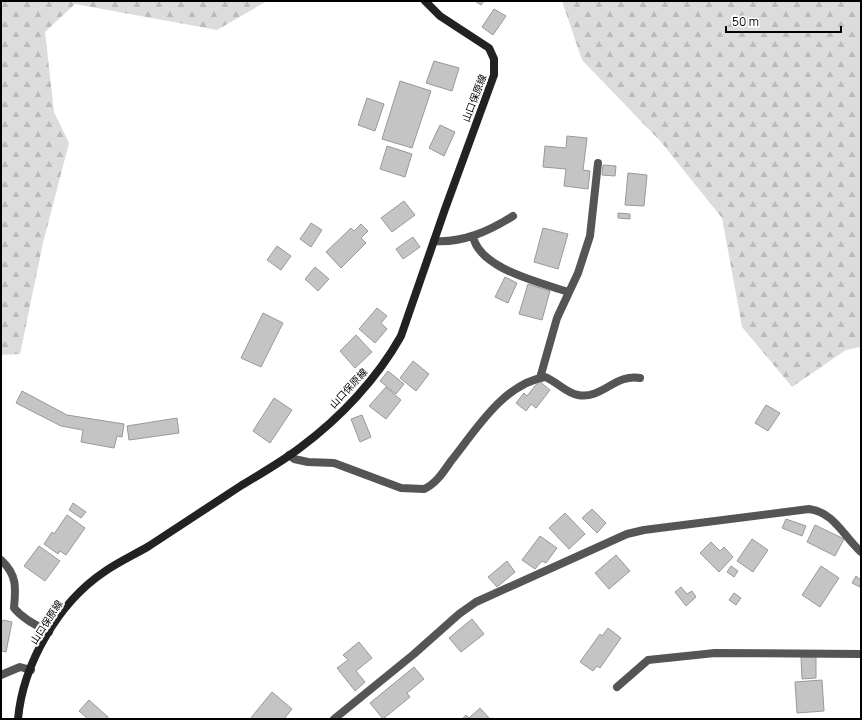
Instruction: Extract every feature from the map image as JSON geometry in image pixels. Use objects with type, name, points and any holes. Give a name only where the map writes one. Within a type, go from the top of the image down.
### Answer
[{"type":"main road","name":"山口保原線","points":[[18,719],[23,693],[30,670],[49,632],[68,604],[103,572],[148,547],[301,447],[351,403],[391,354],[401,336],[494,75],[494,60],[489,48],[473,36],[440,16],[425,1]]},
{"type":"street","points":[[540,378],[557,318],[578,273],[590,236],[598,163]]},
{"type":"street","points":[[434,241],[447,242],[490,231],[514,216]]},
{"type":"street","points":[[473,236],[474,244],[488,259],[501,268],[568,292]]},
{"type":"street","points":[[289,455],[294,459],[308,462],[334,463],[401,488],[424,489],[440,476],[500,403],[523,384],[540,378],[550,379],[578,395],[592,394],[628,377],[640,378]]},
{"type":"street","points":[[334,719],[414,654],[459,614],[476,602],[628,534],[644,530],[809,509],[816,510],[834,521],[853,545],[861,552]]},
{"type":"street","points":[[1,560],[12,573],[16,589],[14,608],[28,621],[49,632]]},
{"type":"street","points":[[617,688],[648,660],[715,653],[861,654]]},
{"type":"street","points":[[1,675],[20,667],[30,670]]},
{"type":"green space","points":[[1,1],[267,1],[217,30],[75,4],[45,32],[54,112],[69,143],[43,243],[20,354],[1,355]]},
{"type":"green space","points":[[562,1],[861,1],[861,347],[846,350],[792,387],[742,327],[722,218],[661,142],[582,60]]},
{"type":"building","points":[[475,1],[484,1],[481,5]]},
{"type":"building","points":[[494,9],[506,16],[493,35],[482,27]]},
{"type":"building","points":[[434,61],[459,68],[452,91],[426,83]]},
{"type":"building","points":[[400,81],[431,91],[412,148],[382,139]]},
{"type":"building","points":[[367,98],[384,104],[375,131],[358,125]]},
{"type":"building","points":[[440,125],[455,132],[444,156],[429,148]]},
{"type":"building","points":[[567,136],[587,138],[583,170],[590,171],[588,189],[564,186],[566,169],[543,167],[545,146],[566,148]]},
{"type":"building","points":[[387,146],[412,154],[405,177],[380,169]]},
{"type":"building","points":[[603,165],[616,166],[615,176],[602,175]]},
{"type":"building","points":[[628,173],[647,175],[644,206],[625,205]]},
{"type":"building","points":[[404,201],[415,215],[392,232],[381,218]]},
{"type":"building","points":[[618,213],[630,214],[630,219],[618,218]]},
{"type":"building","points":[[311,223],[322,230],[311,247],[300,239]]},
{"type":"building","points":[[361,224],[368,231],[361,238],[366,243],[341,268],[326,252],[351,228],[354,231]]},
{"type":"building","points":[[543,228],[568,234],[558,269],[534,262]]},
{"type":"building","points":[[413,237],[420,247],[403,259],[396,249]]},
{"type":"building","points":[[277,246],[291,256],[281,270],[267,260]]},
{"type":"building","points":[[315,267],[329,279],[318,291],[305,279]]},
{"type":"building","points":[[505,277],[517,283],[508,303],[495,297]]},
{"type":"building","points":[[528,284],[550,291],[542,320],[519,314]]},
{"type":"building","points":[[377,308],[387,316],[381,323],[387,329],[375,343],[359,329]]},
{"type":"building","points":[[263,313],[283,323],[261,367],[241,358]]},
{"type":"building","points":[[356,335],[372,352],[355,368],[340,351]]},
{"type":"building","points":[[413,361],[429,374],[416,391],[400,378]]},
{"type":"building","points":[[388,371],[404,384],[396,394],[380,381]]},
{"type":"building","points":[[539,381],[550,390],[536,408],[531,404],[526,411],[516,403],[524,393],[527,396]]},
{"type":"building","points":[[386,387],[401,400],[386,419],[369,406]]},
{"type":"building","points":[[22,391],[67,415],[124,424],[122,437],[117,436],[114,448],[81,442],[83,430],[61,426],[16,403]]},
{"type":"building","points":[[274,398],[292,410],[270,443],[253,431]]},
{"type":"building","points":[[766,405],[780,413],[768,431],[755,423]]},
{"type":"building","points":[[362,415],[371,437],[360,442],[351,419]]},
{"type":"building","points":[[177,418],[179,433],[129,440],[127,426]]},
{"type":"building","points":[[73,503],[86,512],[81,518],[69,510]]},
{"type":"building","points":[[592,509],[606,523],[597,533],[582,518]]},
{"type":"building","points":[[565,513],[585,534],[569,549],[549,528]]},
{"type":"building","points":[[67,515],[85,528],[66,555],[60,551],[58,554],[44,544],[52,532],[54,534]]},
{"type":"building","points":[[786,519],[806,526],[802,536],[782,528]]},
{"type":"building","points":[[815,525],[844,539],[835,556],[807,542]]},
{"type":"building","points":[[540,536],[557,548],[546,563],[542,561],[535,569],[522,560]]},
{"type":"building","points":[[752,539],[768,550],[753,572],[737,561]]},
{"type":"building","points":[[711,542],[720,551],[724,547],[733,557],[719,572],[700,553]]},
{"type":"building","points":[[39,546],[60,561],[45,581],[24,566]]},
{"type":"building","points":[[616,555],[630,571],[609,589],[595,573]]},
{"type":"building","points":[[507,561],[515,572],[497,587],[488,577]]},
{"type":"building","points":[[731,566],[738,571],[734,577],[727,572]]},
{"type":"building","points":[[821,566],[839,578],[820,607],[802,595]]},
{"type":"building","points":[[856,576],[861,580],[860,587],[852,583]]},
{"type":"building","points":[[681,587],[687,594],[692,591],[696,597],[686,606],[675,592]]},
{"type":"building","points":[[734,593],[741,598],[736,605],[729,600]]},
{"type":"building","points":[[472,619],[484,634],[461,652],[449,638]]},
{"type":"building","points":[[3,620],[12,622],[6,652],[1,651],[1,625]]},
{"type":"building","points":[[608,628],[621,638],[600,668],[597,666],[593,671],[580,662],[600,634],[602,636]]},
{"type":"building","points":[[359,642],[372,658],[356,671],[365,682],[355,691],[337,668],[348,660],[343,655]]},
{"type":"building","points":[[801,657],[816,657],[816,678],[802,679]]},
{"type":"building","points":[[414,667],[424,679],[407,693],[410,697],[383,719],[370,703]]},
{"type":"building","points":[[822,680],[824,711],[797,713],[795,682]]},
{"type":"building","points":[[272,692],[292,709],[284,719],[250,719]]},
{"type":"building","points":[[89,700],[108,717],[107,719],[88,719],[79,711]]},
{"type":"building","points":[[480,708],[490,719],[462,719],[466,715],[469,718]]}]
